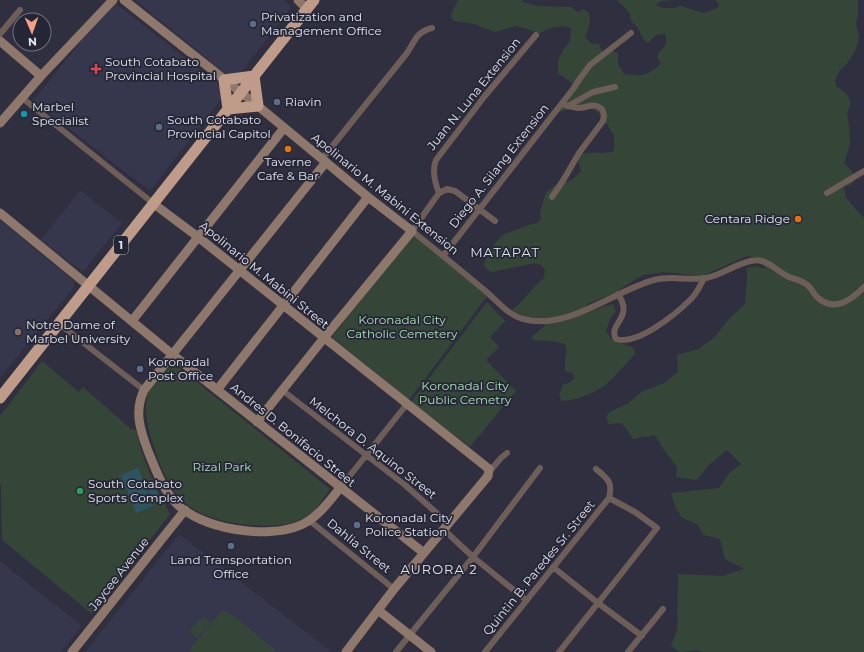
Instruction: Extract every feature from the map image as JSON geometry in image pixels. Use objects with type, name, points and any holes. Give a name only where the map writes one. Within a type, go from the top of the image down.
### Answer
[{"type":"highway","name":"1","points":[[0,398],[311,4]]},
{"type":"highway","points":[[254,76],[258,106],[228,109],[224,80],[254,76]]},
{"type":"street","points":[[0,123],[21,97],[114,0]]},
{"type":"street","name":"Apolinario M. Mabini Extension","points":[[124,0],[443,256],[513,316],[538,322],[553,321],[570,316],[618,294],[656,279],[704,278],[756,260],[764,261],[785,274],[806,284],[817,297],[831,306],[846,302],[864,288]]},
{"type":"street","points":[[298,0],[311,4]]},
{"type":"street","points":[[0,34],[20,10]]},
{"type":"street","points":[[407,404],[340,488],[310,521],[300,526],[274,532],[234,529],[214,524],[198,518],[184,510],[175,502],[166,490],[140,431],[138,406],[144,390],[240,271],[407,53],[418,35],[421,32],[432,28]]},
{"type":"street","name":"Diego A. Silang Extension","points":[[443,256],[479,209],[565,105],[581,77],[590,65],[631,33]]},
{"type":"street","name":"Juan N. Luna Extension","points":[[440,193],[434,176],[434,166],[436,160],[484,97],[536,35]]},
{"type":"street","points":[[0,41],[41,76]]},
{"type":"street","points":[[565,105],[593,92],[615,87]]},
{"type":"street","name":"Apolinario M. Mabini Street","points":[[21,97],[488,468],[489,472]]},
{"type":"street","points":[[552,197],[564,180],[580,152],[604,118],[602,109],[597,106],[591,105],[577,108],[565,105]]},
{"type":"street","points":[[132,321],[284,128]]},
{"type":"street","points":[[827,193],[864,170]]},
{"type":"street","points":[[257,422],[412,231],[443,190],[451,189],[455,191],[495,221]]},
{"type":"street","points":[[217,390],[368,197]]},
{"type":"street","name":"Andres D. Bonifacio Street","points":[[0,213],[172,355],[424,553]]},
{"type":"street","points":[[618,294],[622,302],[623,314],[614,330],[614,335],[616,339],[621,341],[631,340],[641,336],[677,311],[691,299],[704,278]]},
{"type":"street","points":[[58,323],[144,390]]},
{"type":"street","name":"Melchora D. Aquino Street","points":[[282,390],[405,486],[446,526],[473,557],[526,600]]},
{"type":"street","points":[[346,652],[394,589],[488,476],[489,472],[507,453]]},
{"type":"street","points":[[396,652],[473,557],[540,468]]},
{"type":"street","points":[[559,652],[657,528],[635,512],[609,498],[611,491],[609,481],[596,469]]},
{"type":"street","name":"Quintin B. Paredes Sr. Street","points":[[485,652],[609,498]]},
{"type":"street","name":"Jaycee Avenue","points":[[72,652],[184,510]]},
{"type":"street","name":"Dahlia Street","points":[[310,521],[394,589]]},
{"type":"street","points":[[553,567],[642,636]]},
{"type":"street","points":[[628,652],[663,609]]},
{"type":"street","points":[[378,610],[430,652]]},
{"type":"shaded area","points":[[135,0],[284,0],[291,8],[241,73],[227,75]]},
{"type":"shaded area","points":[[113,1],[221,86],[222,98],[150,191],[33,101]]},
{"type":"shaded area","points":[[80,190],[122,223],[83,272],[41,240]]},
{"type":"shaded area","name":"Notre Dame of Marbel University","points":[[0,220],[74,281],[74,287],[0,378]]},
{"type":"shaded area","points":[[138,468],[153,506],[136,513],[121,475]]},
{"type":"shaded area","points":[[155,487],[159,498],[152,500],[148,490]]},
{"type":"shaded area","points":[[179,534],[228,572],[332,652],[85,652]]},
{"type":"shaded area","points":[[0,561],[82,626],[61,652],[0,652]]},
{"type":"green space","points":[[458,0],[522,0],[523,2],[537,6],[571,7],[577,12],[584,9],[589,13],[590,20],[589,28],[585,37],[592,44],[599,44],[602,51],[611,50],[618,53],[618,64],[624,74],[640,75],[652,71],[661,63],[657,58],[666,42],[665,34],[656,35],[647,43],[643,39],[638,28],[631,21],[630,13],[617,0],[678,0],[661,1],[656,5],[663,8],[674,8],[681,6],[704,13],[717,8],[719,4],[715,0],[858,0],[858,16],[856,24],[859,35],[858,42],[855,51],[846,65],[839,71],[835,81],[836,86],[846,93],[850,100],[850,106],[847,113],[850,145],[844,163],[851,170],[856,179],[852,184],[844,187],[846,198],[864,218],[864,652],[702,652],[699,650],[680,652],[671,646],[677,630],[678,574],[723,576],[744,569],[725,559],[720,539],[703,535],[698,525],[681,517],[674,504],[671,493],[719,488],[729,473],[741,464],[727,450],[709,465],[697,480],[676,477],[677,467],[655,435],[633,439],[622,423],[608,424],[606,416],[611,411],[627,404],[643,391],[664,383],[678,372],[677,355],[698,349],[715,337],[726,322],[745,304],[747,281],[746,268],[757,266],[765,269],[760,258],[747,256],[702,276],[663,272],[643,275],[612,294],[587,304],[585,311],[613,304],[616,311],[610,319],[606,331],[611,339],[634,348],[635,354],[611,380],[601,388],[581,397],[562,401],[559,395],[563,384],[569,383],[575,378],[572,373],[565,371],[566,345],[553,341],[533,340],[532,336],[545,326],[544,319],[513,313],[513,309],[544,278],[545,270],[541,265],[535,263],[492,272],[486,269],[484,264],[492,247],[502,235],[531,224],[538,223],[541,219],[540,212],[546,192],[554,186],[570,181],[581,172],[578,159],[581,154],[606,153],[614,151],[614,136],[598,112],[583,105],[552,114],[573,84],[558,73],[558,60],[570,41],[571,28],[555,27],[540,33],[516,26],[495,32],[474,24],[454,21],[451,17]]},
{"type":"green space","name":"Koronadal City Catholic Cemetery","points":[[412,234],[487,296],[409,400],[332,337]]},
{"type":"green space","name":"Koronadal City Public Cemetry","points":[[487,302],[505,321],[490,337],[499,347],[486,360],[516,391],[470,447],[411,402]]},
{"type":"green space","name":"South Cotabato Sports Complex","points":[[42,361],[79,392],[83,387],[131,429],[136,430],[146,463],[170,514],[92,614],[2,540],[0,416]]},
{"type":"green space","name":"Rizal Park","points":[[173,363],[330,489],[312,513],[287,524],[262,526],[249,525],[208,516],[187,505],[181,499],[165,476],[152,441],[146,412],[149,390]]},
{"type":"green space","points":[[224,611],[235,617],[278,652],[190,652],[191,648],[221,612]]},
{"type":"green space","points":[[204,616],[211,623],[197,638],[189,631]]},
{"type":"place","name":"Privatization and Management Office","points":[[253,24]]},
{"type":"place","name":"South Cotabato Provincial Hospital","points":[[96,69]]},
{"type":"place","name":"Riavin","points":[[277,102]]},
{"type":"place","name":"Marbel Specialist","points":[[24,114]]},
{"type":"place","name":"South Cotabato Provincial Capitol","points":[[159,127]]},
{"type":"place","name":"Taverne Cafe & Bar","points":[[288,149]]},
{"type":"place","name":"Centara Ridge","points":[[798,219]]},
{"type":"place","name":"Notre Dame of Marbel University","points":[[18,332]]},
{"type":"place","name":"Koronadal Post Office","points":[[140,369]]},
{"type":"place","name":"South Cotabato Sports Complex","points":[[80,491]]},
{"type":"place","name":"Koronadal City Police Station","points":[[357,525]]},
{"type":"place","name":"Land Transportation Office","points":[[231,546]]},
{"type":"district","name":"MATAPAT","points":[[505,252]]},
{"type":"district","name":"AURORA 2","points":[[439,569]]}]
